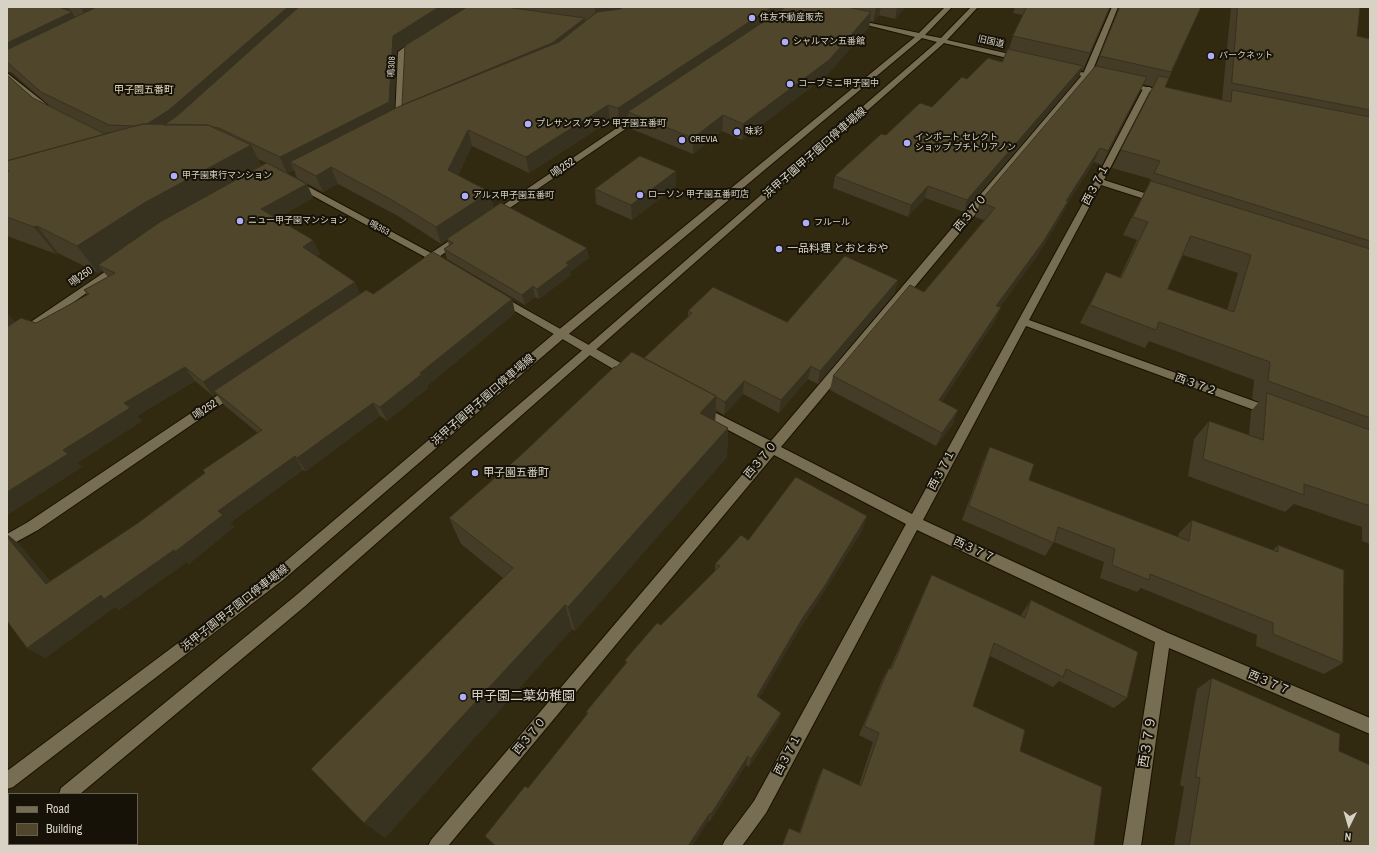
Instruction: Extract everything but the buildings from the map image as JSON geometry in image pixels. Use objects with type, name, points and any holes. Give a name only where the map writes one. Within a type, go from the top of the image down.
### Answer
[{"type":"street","name":"浜甲子園甲子園口停車場線","points":[[7,781],[278,576],[560,334],[920,36],[949,7]]},
{"type":"street","name":"浜甲子園甲子園口停車場線","points":[[68,793],[299,602],[589,351],[942,41],[975,7]]},
{"type":"street","name":"西３７０","points":[[437,846],[1087,75],[1115,7]]},
{"type":"street","name":"旧国道","points":[[845,19],[1026,61]]},
{"type":"street","name":"鳴308","points":[[399,120],[402,52],[428,35]]},
{"type":"street","points":[[1056,68],[1178,95]]},
{"type":"street","points":[[7,75],[48,111],[55,114]]},
{"type":"street","name":"西３７１","points":[[731,846],[760,807],[1099,181],[1147,89]]},
{"type":"street","name":"鳴252","points":[[485,221],[650,109]]},
{"type":"street","name":"鳴353","points":[[291,176],[453,269]]},
{"type":"street","points":[[1099,181],[1166,203]]},
{"type":"street","points":[[420,265],[466,234]]},
{"type":"street","name":"鳴250","points":[[7,343],[127,259]]},
{"type":"street","points":[[493,294],[589,351],[645,381]]},
{"type":"street","name":"西３７２","points":[[1022,321],[1281,416]]},
{"type":"street","name":"鳴252","points":[[7,541],[33,526],[243,385]]},
{"type":"street","name":"西３７７","points":[[694,407],[914,522],[1164,638],[1370,726]]},
{"type":"street","name":"西３７９","points":[[1132,846],[1164,638]]},
{"type":"place","name":"住友不動産販売","points":[[752,18]]},
{"type":"place","name":"シャルマン五番館","points":[[785,42]]},
{"type":"place","name":"パークネット","points":[[1211,56]]},
{"type":"place","name":"コープミニ甲子園中","points":[[790,84]]},
{"type":"place","name":"プレサンス グラン 甲子園五番町","points":[[528,124]]},
{"type":"place","name":"味彩","points":[[737,132]]},
{"type":"place","name":"CREVIA","points":[[682,140]]},
{"type":"place","name":"インポート セレクト ショップ プチトリアノン","points":[[907,143]]},
{"type":"place","name":"甲子園東行マンション","points":[[174,176]]},
{"type":"place","name":"ローソン 甲子園五番町店","points":[[640,195]]},
{"type":"place","name":"アルス甲子園五番町","points":[[465,196]]},
{"type":"place","name":"ニュー甲子園マンション","points":[[240,221]]},
{"type":"place","name":"フルール","points":[[806,223]]},
{"type":"place","name":"一品料理 とおとおや","points":[[779,249]]},
{"type":"place","name":"甲子園五番町","points":[[475,473]]},
{"type":"place","name":"甲子園二葉幼稚園","points":[[463,697]]},
{"type":"district","name":"甲子園五番町","points":[[144,90]]}]
